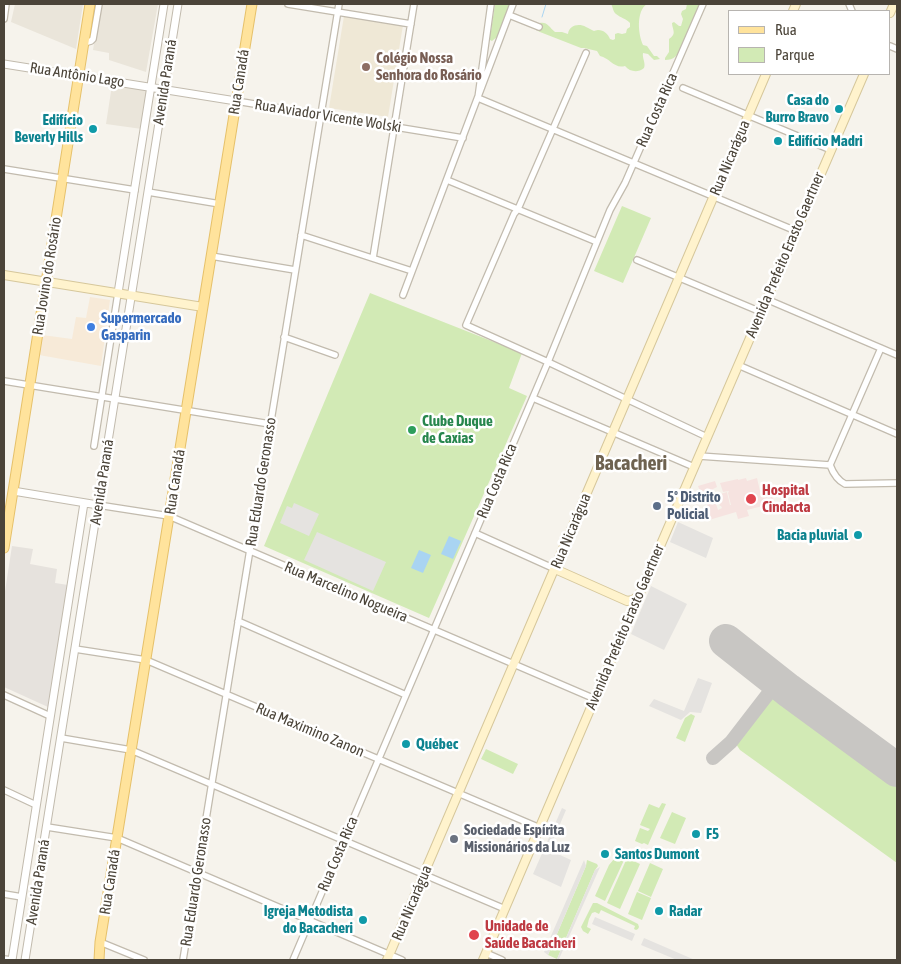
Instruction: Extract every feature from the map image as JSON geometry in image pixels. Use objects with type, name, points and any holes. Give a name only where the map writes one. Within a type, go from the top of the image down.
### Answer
[{"type":"main road","name":"Rua Jovino do Rosário","points":[[4,548],[8,490],[29,385],[90,4]]},
{"type":"main road","name":"Rua Canadá","points":[[98,960],[252,4]]},
{"type":"main road","name":"Rua Nicarágua","points":[[389,958],[766,75]]},
{"type":"main road","name":"Avenida Prefeito Erasto Gaertner","points":[[485,957],[864,75]]},
{"type":"main road","points":[[4,275],[203,307]]},
{"type":"main road","points":[[555,569],[627,601],[633,600],[639,595]]},
{"type":"main road","points":[[627,601],[631,614]]},
{"type":"street","points":[[4,19],[6,4]]},
{"type":"street","points":[[84,43],[93,39],[98,4]]},
{"type":"street","name":"Avenida Paraná","points":[[12,960],[50,716],[91,504],[108,398],[118,294],[164,4]]},
{"type":"street","name":"Avenida Paraná","points":[[94,446],[108,398],[131,296],[178,4]]},
{"type":"street","points":[[288,4],[410,24]]},
{"type":"street","name":"Rua Eduardo Geronasso","points":[[183,960],[339,4]]},
{"type":"street","points":[[373,258],[414,4]]},
{"type":"street","points":[[478,98],[491,4]]},
{"type":"street","points":[[403,296],[513,4]]},
{"type":"street","name":"Rua Costa Rica","points":[[293,960],[533,398],[610,210],[625,183],[703,4]]},
{"type":"street","points":[[509,15],[539,27]]},
{"type":"street","points":[[485,42],[498,44]]},
{"type":"street","points":[[586,53],[466,325],[707,437]]},
{"type":"street","name":"Rua Antônio Lago","points":[[4,64],[164,90]]},
{"type":"street","points":[[683,88],[830,150]]},
{"type":"street","name":"Rua Aviador Vicente Wolski","points":[[164,90],[463,138]]},
{"type":"street","points":[[478,98],[796,231]]},
{"type":"street","points":[[4,169],[135,190]]},
{"type":"street","points":[[447,180],[597,242]]},
{"type":"street","points":[[148,192],[220,204]]},
{"type":"street","points":[[301,235],[412,271]]},
{"type":"street","points":[[211,256],[295,270]]},
{"type":"street","points":[[637,260],[761,312]]},
{"type":"street","points":[[766,299],[897,355]]},
{"type":"street","points":[[284,337],[335,355]]},
{"type":"street","points":[[881,348],[830,465],[838,480],[845,484],[897,483]]},
{"type":"street","points":[[738,366],[897,434]]},
{"type":"street","points":[[4,381],[270,424]]},
{"type":"street","points":[[533,398],[694,467]]},
{"type":"street","points":[[699,456],[830,465]]},
{"type":"street","points":[[8,490],[91,504]]},
{"type":"street","name":"Avenida Paraná","points":[[25,960],[75,649],[91,504]]},
{"type":"street","name":"Rua Marcelino Nogueira","points":[[91,504],[169,516],[595,699]]},
{"type":"street","points":[[475,533],[555,569]]},
{"type":"street","points":[[238,621],[406,695]]},
{"type":"street","name":"Rua Maximino Zanon","points":[[75,649],[146,660],[540,828]]},
{"type":"street","points":[[4,695],[50,716]]},
{"type":"street","points":[[61,738],[131,750],[505,909]]},
{"type":"street","points":[[4,790],[36,805]]},
{"type":"street","points":[[46,827],[117,838],[310,921],[389,958],[402,960]]},
{"type":"street","points":[[4,894],[22,897]]},
{"type":"street","points":[[100,942],[144,960]]},
{"type":"street","points":[[126,960],[128,954]]},
{"type":"street","points":[[485,957],[502,960]]},
{"type":"street","points":[[4,959],[12,960]]},
{"type":"shaded area","points":[[15,4],[83,4],[76,49],[11,22]]},
{"type":"shaded area","points":[[100,4],[158,4],[146,72],[109,60],[109,53],[93,50]]},
{"type":"shaded area","name":"Colégio Nossa Senhora do Rosário","points":[[344,16],[403,25],[388,117],[329,108]]},
{"type":"shaded area","points":[[112,85],[148,90],[142,129],[106,124]]},
{"type":"shaded area","name":"Supermercado Gasparin","points":[[90,297],[110,300],[101,366],[39,355],[42,335],[72,339],[76,317],[86,318]]},
{"type":"shaded area","name":"Hospital Cindacta","points":[[746,478],[747,481],[757,478],[760,491],[770,488],[774,503],[747,510],[749,516],[738,519],[736,512],[709,520],[707,513],[709,512],[703,491],[700,491],[698,486],[715,481],[717,487],[713,489],[718,510],[722,508],[717,495],[727,492],[731,505],[729,491],[723,492],[720,483]]},
{"type":"shaded area","points":[[294,503],[319,514],[309,536],[280,523],[287,506],[292,508]]},
{"type":"shaded area","points":[[678,522],[713,538],[706,558],[670,542]]},
{"type":"shaded area","points":[[317,532],[386,562],[373,591],[304,560]]},
{"type":"shaded area","points":[[12,546],[33,549],[30,564],[57,569],[55,583],[68,585],[48,707],[4,687],[4,598]]},
{"type":"shaded area","points":[[651,586],[687,604],[664,650],[631,634]]},
{"type":"shaded area","points":[[698,678],[712,683],[701,713],[690,712],[681,720],[649,706],[654,699],[684,711]]},
{"type":"shaded area","points":[[562,808],[566,810],[549,850],[571,860],[561,887],[533,874]]},
{"type":"shaded area","points":[[584,860],[586,866],[548,955],[544,952]]},
{"type":"shaded area","points":[[600,867],[559,959],[557,959],[595,870]]},
{"type":"shaded area","points":[[595,917],[635,934],[632,941],[592,924]]},
{"type":"shaded area","points":[[644,938],[695,960],[677,960],[641,945]]},
{"type":"green space","points":[[495,4],[510,4],[497,37],[492,41],[488,39],[488,31],[491,31]]},
{"type":"green space","points":[[611,4],[647,4],[641,12],[639,23],[640,35],[643,45],[647,46],[654,56],[660,59],[654,60],[648,54],[643,53],[644,68],[639,71],[632,71],[625,66],[615,65],[600,56],[597,51],[581,48],[540,32],[535,27],[536,24],[545,23],[555,32],[568,34],[572,27],[580,25],[594,31],[602,31],[613,40],[615,39],[615,34],[626,33],[630,23],[615,13]]},
{"type":"green space","points":[[687,4],[700,4],[679,52],[674,58],[665,60],[669,52],[669,39],[674,34],[672,23],[674,22],[681,26],[683,19],[681,14],[686,9]]},
{"type":"green space","points":[[622,206],[651,218],[623,283],[594,271]]},
{"type":"green space","name":"Clube Duque de Caxias","points":[[370,293],[522,353],[509,388],[527,396],[429,618],[264,546]]},
{"type":"green space","points":[[776,692],[897,784],[897,863],[740,750],[736,744],[770,695]]},
{"type":"green space","points":[[691,714],[695,716],[685,742],[676,738],[685,718]]},
{"type":"green space","points":[[486,749],[518,764],[513,774],[481,759]]},
{"type":"green space","points":[[662,803],[666,804],[648,845],[635,841],[640,828],[648,831],[650,829],[640,825],[649,804],[659,808]]},
{"type":"green space","points":[[672,812],[686,818],[675,844],[660,838]]},
{"type":"green space","points":[[616,854],[625,858],[605,901],[595,896]]},
{"type":"green space","points":[[627,858],[640,864],[620,909],[607,903]]},
{"type":"green space","points":[[587,860],[598,866],[557,959],[548,955]]},
{"type":"green space","points":[[650,863],[663,869],[651,897],[638,891]]},
{"type":"green space","points":[[637,892],[651,898],[642,920],[628,914]]},
{"type":"green space","points":[[593,903],[597,903],[638,924],[638,929],[634,929],[635,926],[601,910],[599,914],[592,913],[587,927],[591,929],[588,934],[581,927]]},
{"type":"water","points":[[449,536],[461,541],[453,559],[441,554]]},
{"type":"water","points":[[419,550],[431,555],[423,573],[411,568]]},
{"type":"waterway","points":[[542,17],[546,4]]},
{"type":"taxiway","points":[[713,758],[731,742],[768,694],[778,689],[788,690]]},
{"type":"runway","points":[[726,641],[788,690],[897,770]]},
{"type":"place","name":"Colégio Nossa Senhora do Rosário","points":[[366,67]]},
{"type":"place","name":"Casa do Burro Bravo","points":[[839,109]]},
{"type":"place","name":"Edifício Beverly Hills","points":[[93,129]]},
{"type":"place","name":"Edifício Madri","points":[[778,141]]},
{"type":"place","name":"Supermercado Gasparin","points":[[91,327]]},
{"type":"place","name":"Clube Duque de Caxias","points":[[412,430]]},
{"type":"place","name":"Hospital Cindacta","points":[[751,499]]},
{"type":"place","name":"5º Distrito Policial","points":[[657,506]]},
{"type":"place","name":"Bacia pluvial","points":[[858,535]]},
{"type":"place","name":"Québec","points":[[406,744]]},
{"type":"place","name":"F5","points":[[696,834]]},
{"type":"place","name":"Sociedade Espírita Missionários da Luz","points":[[454,839]]},
{"type":"place","name":"Santos Dumont","points":[[605,854]]},
{"type":"place","name":"Radar","points":[[659,911]]},
{"type":"place","name":"Igreja Metodista do Bacacheri","points":[[363,920]]},
{"type":"place","name":"Unidade de Saúde Bacacheri","points":[[474,935]]},
{"type":"district","name":"Bacacheri","points":[[631,464]]}]
